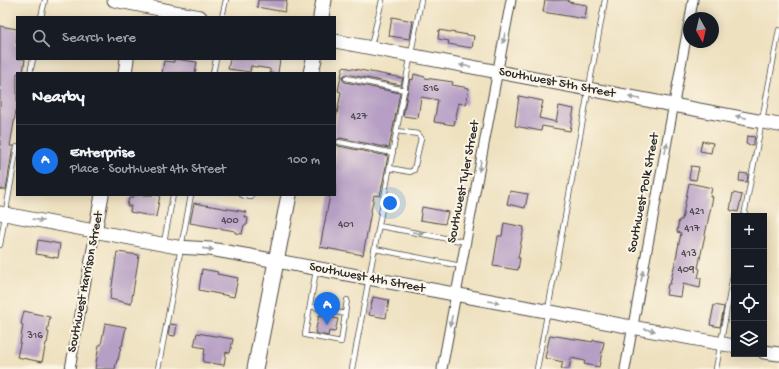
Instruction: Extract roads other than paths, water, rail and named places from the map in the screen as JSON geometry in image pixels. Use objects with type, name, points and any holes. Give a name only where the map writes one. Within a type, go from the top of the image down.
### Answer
[{"type":"main road","points":[[321,16],[324,0]]},
{"type":"main road","points":[[311,72],[314,60]]},
{"type":"main road","points":[[255,369],[289,196]]},
{"type":"street","points":[[114,0],[137,7],[194,16]]},
{"type":"street","name":"Southwest Tyler Street","points":[[442,369],[511,0]]},
{"type":"street","points":[[691,12],[693,0]]},
{"type":"street","name":"Southwest 5th Street","points":[[336,41],[779,125]]},
{"type":"street","name":"Southwest Polk Street","points":[[625,369],[684,48]]},
{"type":"street","points":[[125,72],[127,60]]},
{"type":"street","name":"Southwest Harrison Street","points":[[70,369],[102,196]]},
{"type":"street","name":"Southwest 4th Street","points":[[3,214],[181,247],[210,249],[316,268],[731,345]]},
{"type":"street","points":[[767,352],[779,354]]},
{"type":"lane","points":[[42,16],[45,0]]},
{"type":"lane","points":[[222,16],[226,0]]},
{"type":"lane","points":[[371,48],[382,0]]},
{"type":"lane","points":[[352,369],[421,0]]},
{"type":"lane","points":[[538,369],[605,0]]},
{"type":"lane","points":[[745,213],[779,30]]},
{"type":"lane","points":[[30,72],[33,60]]},
{"type":"lane","points":[[213,72],[216,60]]},
{"type":"lane","points":[[346,78],[405,90]]},
{"type":"lane","points":[[390,168],[410,172],[414,170],[420,138],[418,134],[397,131]]},
{"type":"lane","points":[[339,142],[393,153]]},
{"type":"lane","points":[[0,245],[3,214],[16,154]]},
{"type":"lane","points":[[164,244],[173,196]]},
{"type":"lane","points":[[158,369],[191,196]]},
{"type":"lane","points":[[246,196],[251,197]]},
{"type":"lane","points":[[379,226],[466,242]]},
{"type":"lane","points":[[375,249],[461,266]]},
{"type":"lane","points":[[316,268],[305,335],[341,342],[347,300]]},
{"type":"lane","points":[[716,369],[731,285]]},
{"type":"lane","points":[[310,306],[345,314]]},
{"type":"place","name":"Enterprise","points":[[327,325]]}]
